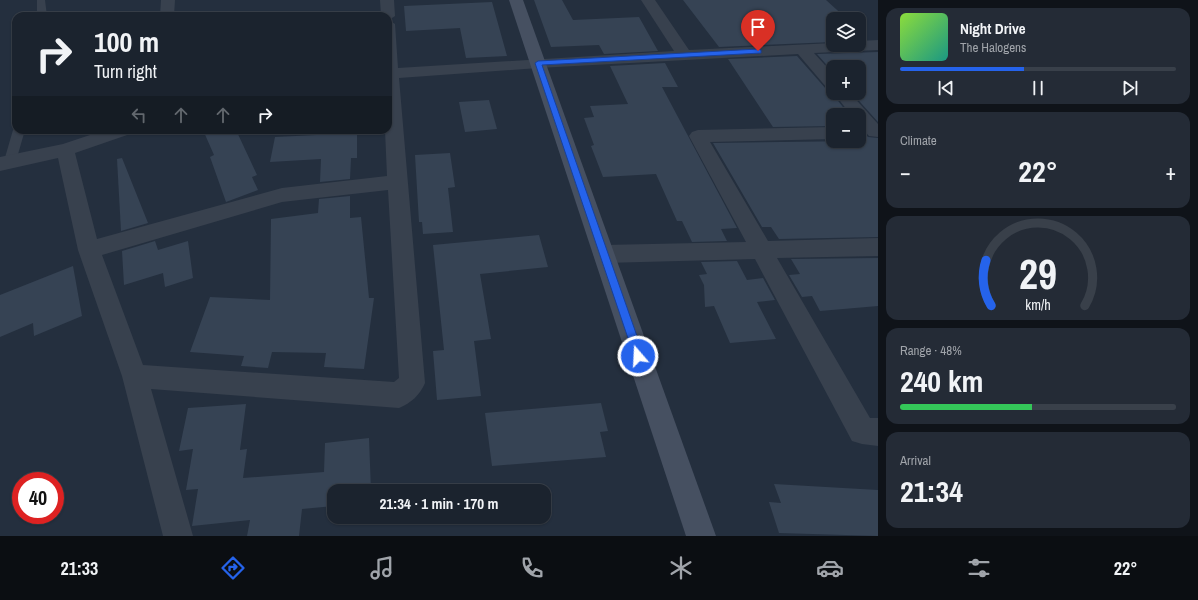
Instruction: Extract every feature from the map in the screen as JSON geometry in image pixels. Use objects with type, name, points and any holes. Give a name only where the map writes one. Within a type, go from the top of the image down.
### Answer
[{"type":"street","points":[[167,12],[168,0]]},
{"type":"street","points":[[386,0],[388,12]]},
{"type":"street","points":[[516,0],[701,536]]},
{"type":"street","points":[[648,0],[684,54]]},
{"type":"street","points":[[392,74],[684,54],[803,50],[878,45]]},
{"type":"street","points":[[803,50],[826,76]]},
{"type":"street","points":[[846,100],[871,132]]},
{"type":"street","points":[[135,376],[399,395],[412,383],[392,105]]},
{"type":"street","points":[[826,133],[698,136],[862,431],[878,432]]},
{"type":"street","points":[[5,163],[65,150],[112,134]]},
{"type":"street","points":[[65,150],[89,250],[135,376],[178,536]]},
{"type":"street","points":[[89,250],[282,195],[397,182]]},
{"type":"street","points":[[604,254],[878,246]]},
{"type":"lane","points":[[41,0],[42,12]]},
{"type":"lane","points":[[5,163],[17,134]]},
{"type":"building","points":[[534,0],[562,0],[573,20],[639,17],[658,51],[604,54],[599,45],[551,47]]},
{"type":"building","points":[[683,0],[826,0],[839,12],[826,12],[826,42],[719,47]]},
{"type":"building","points":[[492,2],[507,56],[466,58],[460,28],[406,31],[404,6]]},
{"type":"building","points":[[878,52],[878,122],[858,100],[866,100],[866,60],[826,60],[826,64],[817,54]]},
{"type":"building","points":[[797,56],[826,89],[826,100],[837,100],[844,108],[826,108],[826,126],[773,127],[728,59]]},
{"type":"building","points":[[665,63],[678,87],[662,87],[737,228],[721,229],[727,241],[692,242],[682,221],[677,221],[656,174],[603,177],[591,146],[594,145],[584,118],[594,117],[590,106],[628,104],[610,66]]},
{"type":"building","points":[[489,100],[497,129],[465,132],[459,102]]},
{"type":"building","points":[[205,134],[238,134],[257,175],[252,177],[258,190],[226,202],[210,157],[214,155]]},
{"type":"building","points":[[357,134],[357,158],[351,158],[350,179],[320,182],[321,159],[270,162],[275,137]]},
{"type":"building","points":[[866,135],[868,137],[878,138],[878,237],[779,239],[771,227],[762,227],[713,143],[826,141],[826,148],[866,148]]},
{"type":"building","points":[[450,153],[455,187],[448,188],[453,232],[423,234],[422,222],[419,222],[415,155]]},
{"type":"building","points":[[122,158],[148,223],[121,231],[117,159]]},
{"type":"building","points":[[350,196],[350,218],[361,217],[369,298],[374,298],[364,369],[324,367],[326,353],[272,352],[268,368],[241,366],[244,356],[190,352],[210,297],[270,300],[271,219],[318,213],[319,199]]},
{"type":"building","points":[[539,235],[548,267],[480,274],[491,339],[474,341],[481,396],[437,400],[433,351],[444,350],[433,245]]},
{"type":"building","points":[[155,241],[158,250],[188,241],[193,278],[165,287],[163,273],[124,285],[122,251]]},
{"type":"building","points":[[878,258],[878,306],[820,311],[812,296],[802,297],[789,275],[800,274],[791,259]]},
{"type":"building","points":[[737,261],[747,280],[763,278],[775,300],[757,302],[776,339],[730,343],[714,306],[705,307],[704,285],[699,275],[707,274],[701,262]]},
{"type":"building","points":[[73,266],[82,316],[34,336],[33,323],[0,337],[0,295]]},
{"type":"building","points":[[601,403],[608,431],[600,432],[606,457],[492,466],[485,413]]},
{"type":"building","points":[[246,404],[240,450],[247,449],[243,478],[324,472],[325,443],[369,438],[371,484],[327,484],[327,507],[302,509],[299,536],[247,536],[250,520],[192,526],[198,489],[186,490],[193,449],[179,451],[188,408]]},
{"type":"building","points":[[774,484],[878,490],[878,536],[779,533],[769,502],[781,503]]},
{"type":"route","points":[[638,356],[538,63],[758,51]]}]
